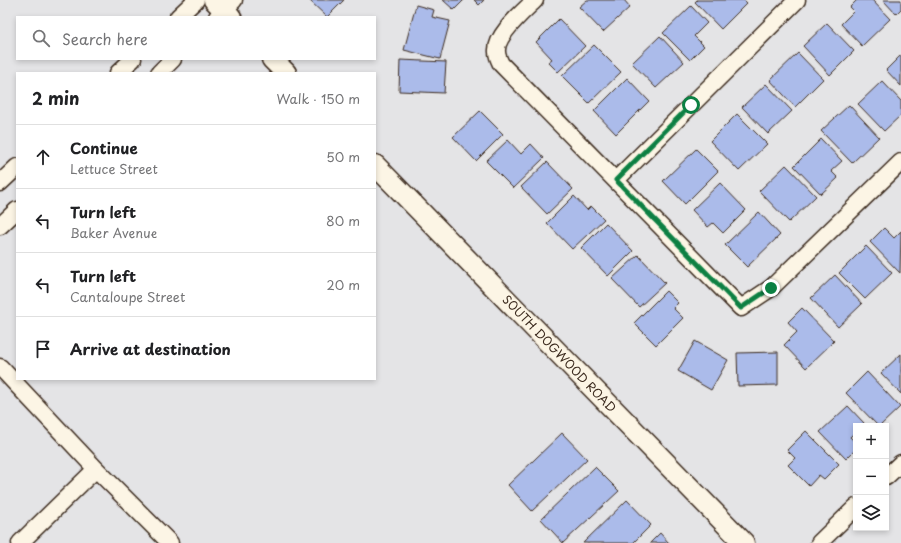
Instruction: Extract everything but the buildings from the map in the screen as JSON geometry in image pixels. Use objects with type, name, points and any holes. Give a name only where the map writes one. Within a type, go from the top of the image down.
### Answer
[{"type":"main road","points":[[273,60],[285,72]]},
{"type":"main road","name":"SOUTH DOGWOOD ROAD","points":[[376,166],[744,543]]},
{"type":"street","points":[[179,16],[196,0]]},
{"type":"street","points":[[535,0],[512,22],[500,38],[496,51],[501,64],[741,308],[771,288],[901,162]]},
{"type":"street","points":[[616,180],[797,0]]},
{"type":"street","points":[[119,72],[132,60]]},
{"type":"street","points":[[160,72],[172,60]]},
{"type":"street","points":[[0,183],[16,168]]},
{"type":"street","points":[[0,226],[16,211]]},
{"type":"street","points":[[0,367],[96,469],[170,543]]},
{"type":"street","points":[[889,474],[901,463]]},
{"type":"street","points":[[20,543],[96,469]]},
{"type":"street","points":[[819,543],[853,509]]},
{"type":"route","points":[[691,105],[616,180],[741,308],[771,288]]}]
